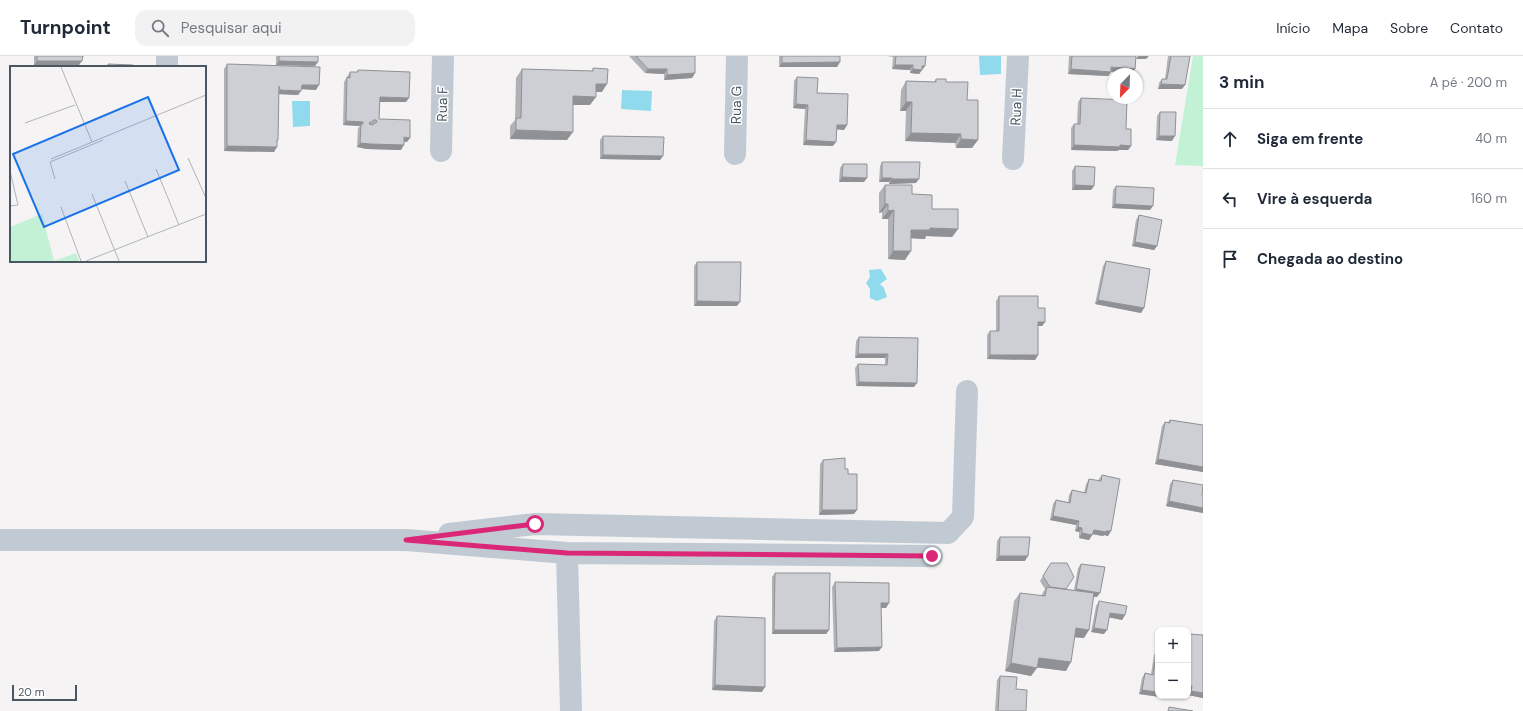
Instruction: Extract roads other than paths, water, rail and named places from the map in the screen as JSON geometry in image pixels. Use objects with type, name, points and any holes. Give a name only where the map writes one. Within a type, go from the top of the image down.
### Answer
[{"type":"street","points":[[167,66],[168,56]]},
{"type":"street","name":"Rua F","points":[[441,151],[443,56]]},
{"type":"street","name":"Rua G","points":[[735,154],[737,56]]},
{"type":"street","name":"Rua H","points":[[1013,159],[1018,56]]},
{"type":"street","points":[[406,540],[535,524],[948,533],[963,517],[967,391]]},
{"type":"street","points":[[0,540],[406,540],[567,553],[932,556]]},
{"type":"street","points":[[567,553],[571,711]]},
{"type":"water","points":[[979,56],[1001,56],[1001,74],[980,75]]},
{"type":"water","points":[[622,90],[652,91],[651,111],[621,109]]},
{"type":"water","points":[[292,101],[310,101],[310,126],[293,127]]},
{"type":"water","points":[[881,269],[887,279],[880,284],[884,288],[887,297],[877,301],[870,298],[870,289],[866,283],[870,277],[869,270]]}]
